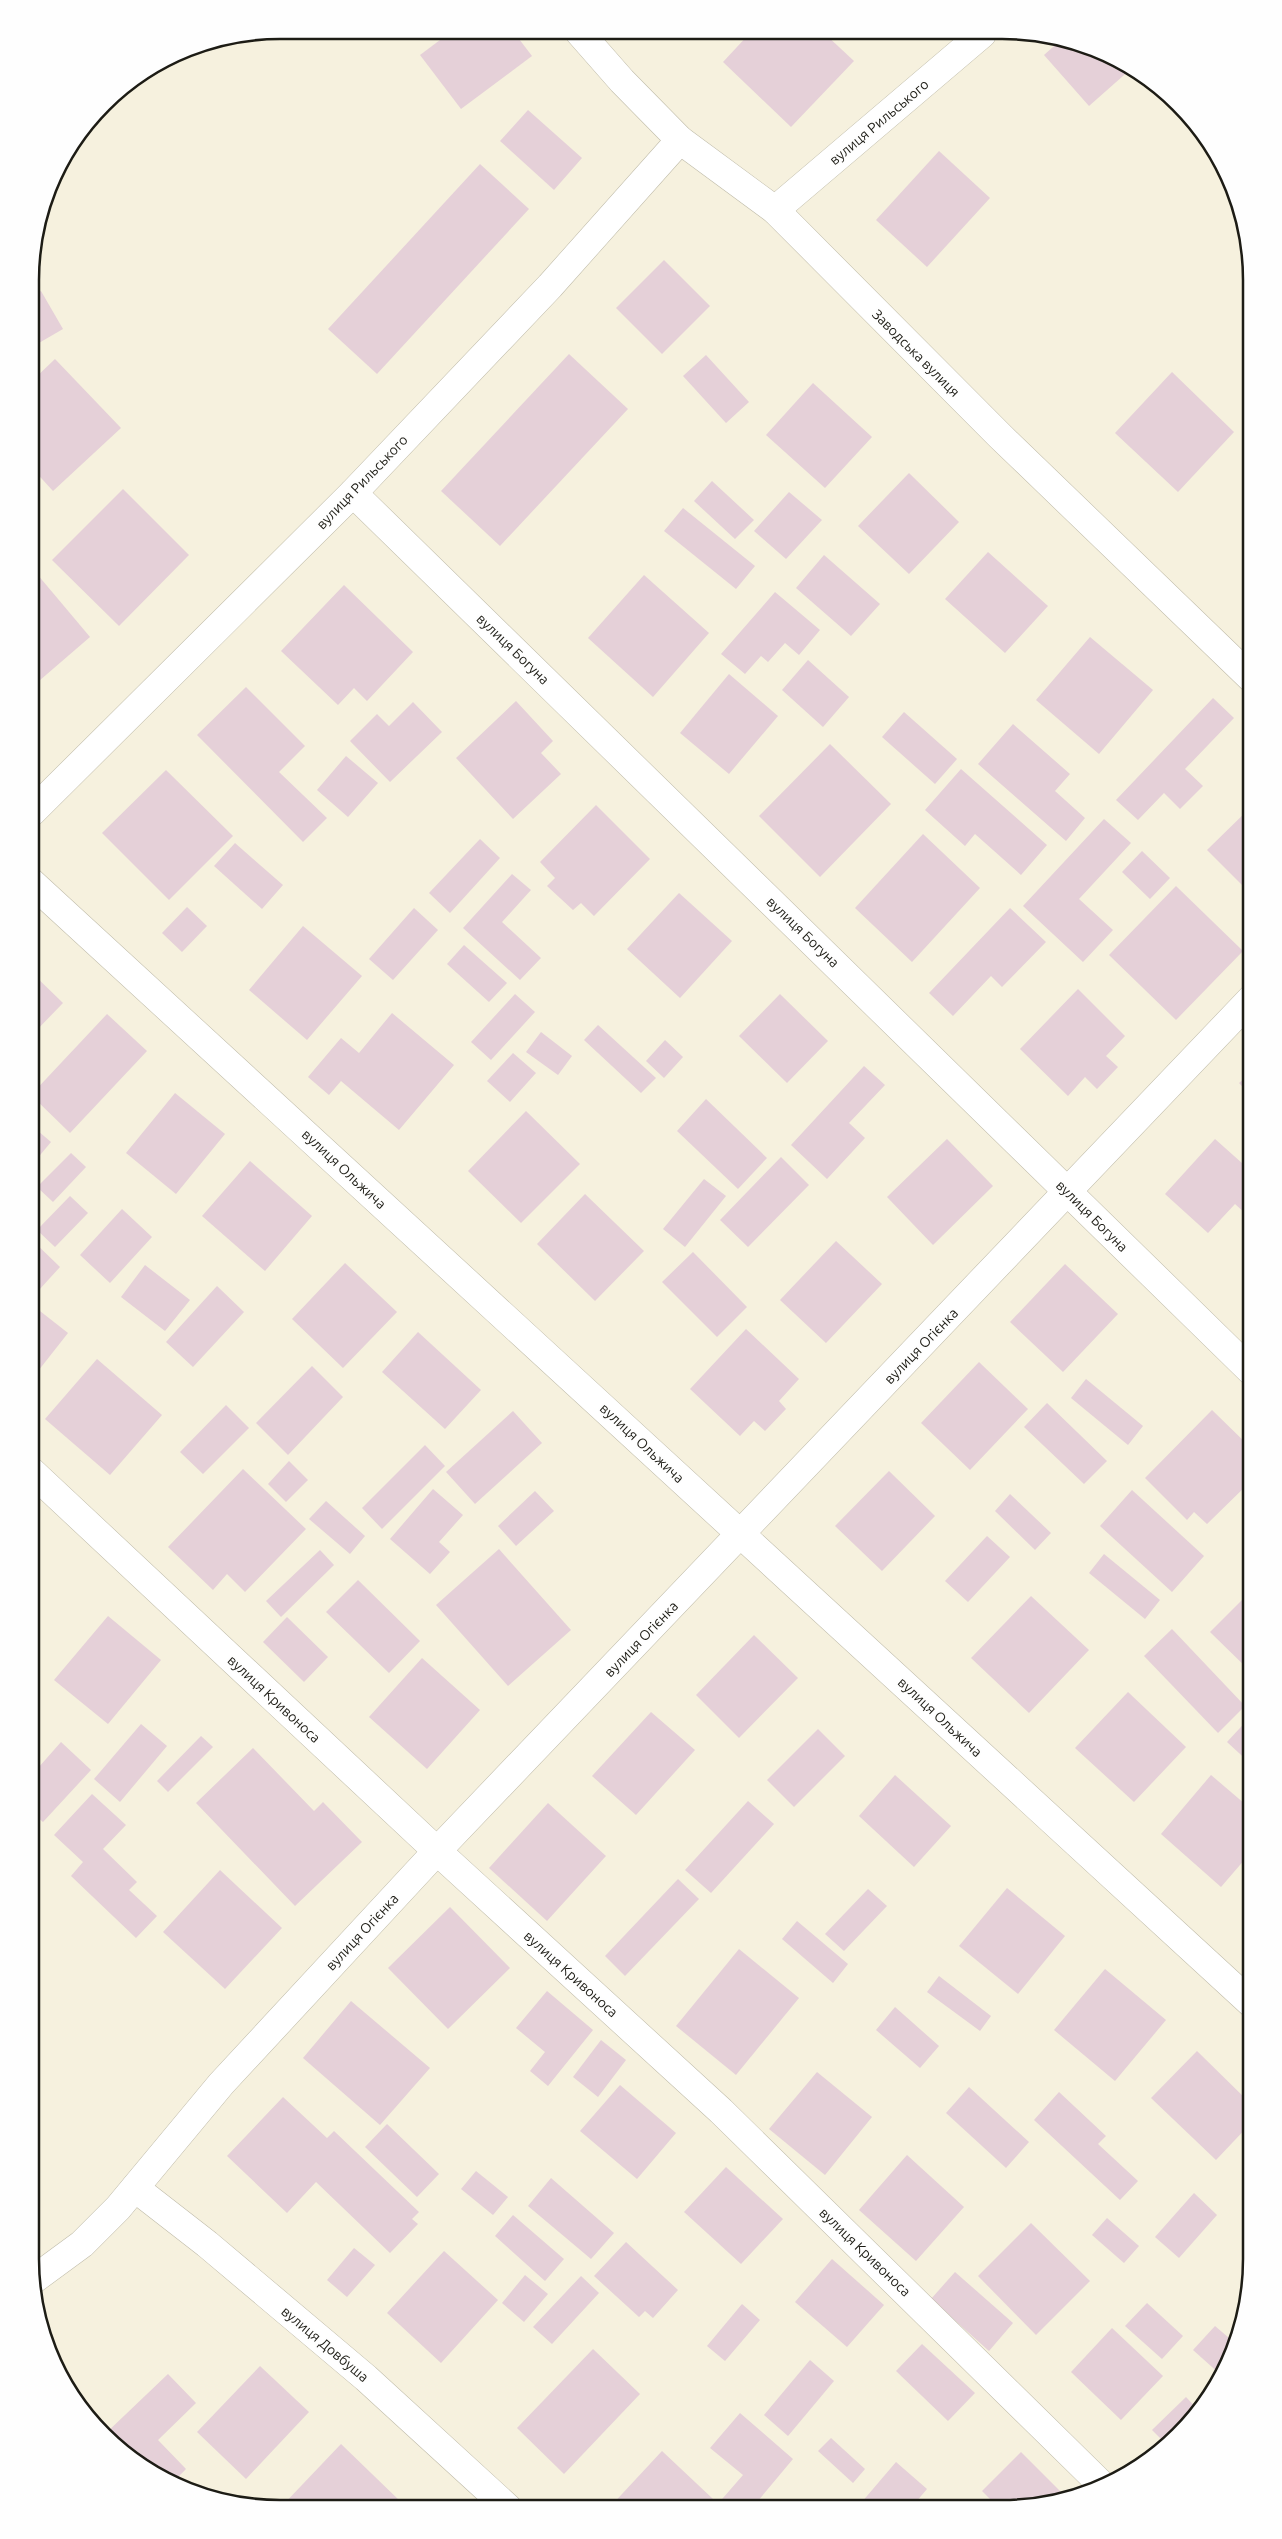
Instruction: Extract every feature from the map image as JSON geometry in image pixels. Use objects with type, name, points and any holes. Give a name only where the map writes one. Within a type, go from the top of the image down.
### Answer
[{"type":"street","name":"Заводська вулиця","points":[[585,39],[622,81],[680,140],[775,210],[993,430],[1243,670]]},
{"type":"street","name":"вулиця Рильського","points":[[775,210],[976,39]]},
{"type":"street","name":"вулиця Рильського","points":[[39,805],[353,493],[550,286],[680,140]]},
{"type":"street","name":"вулиця Богуна","points":[[353,493],[1243,1363]]},
{"type":"street","name":"вулиця Ольжича","points":[[39,888],[1243,1996]]},
{"type":"street","name":"вулиця Огієнка","points":[[39,2276],[82,2244],[135,2188],[221,2084],[437,1851],[742,1534],[1243,1007]]},
{"type":"street","name":"вулиця Кривоноса","points":[[39,1478],[437,1851],[721,2111],[1098,2481]]},
{"type":"street","name":"вулиця Довбуша","points":[[135,2188],[200,2239],[366,2378],[499,2500]]},
{"type":"building","points":[[441,39],[519,39],[532,56],[461,109],[420,55]]},
{"type":"building","points":[[744,39],[830,39],[854,61],[791,127],[723,62]]},
{"type":"building","points":[[1056,45],[1095,57],[1126,73],[1089,106],[1044,55]]},
{"type":"building","points":[[528,110],[582,158],[554,190],[500,141]]},
{"type":"building","points":[[939,151],[990,198],[927,267],[876,220]]},
{"type":"building","points":[[480,164],[529,209],[377,374],[328,329]]},
{"type":"building","points":[[664,260],[710,306],[662,354],[616,308]]},
{"type":"building","points":[[41,291],[63,329],[39,343],[39,292]]},
{"type":"building","points":[[569,354],[628,409],[500,546],[441,491]]},
{"type":"building","points":[[706,355],[749,402],[726,423],[683,376]]},
{"type":"building","points":[[55,359],[121,428],[53,491],[39,476],[39,374]]},
{"type":"building","points":[[1172,372],[1234,432],[1178,492],[1115,433]]},
{"type":"building","points":[[813,383],[872,437],[825,488],[766,435]]},
{"type":"building","points":[[909,473],[959,522],[909,574],[858,526]]},
{"type":"building","points":[[712,481],[754,520],[735,539],[694,501]]},
{"type":"building","points":[[123,489],[189,555],[119,626],[52,560]]},
{"type":"building","points":[[789,492],[822,520],[786,559],[754,531]]},
{"type":"building","points":[[683,508],[755,566],[736,589],[664,531]]},
{"type":"building","points":[[988,552],[1048,606],[1005,653],[945,599]]},
{"type":"building","points":[[824,555],[880,604],[851,636],[796,588]]},
{"type":"building","points":[[644,575],[709,633],[653,697],[588,638]]},
{"type":"building","points":[[39,576],[90,637],[39,681]]},
{"type":"building","points":[[344,585],[413,652],[367,701],[354,688],[338,705],[281,651]]},
{"type":"building","points":[[775,592],[820,630],[799,655],[785,643],[768,662],[761,656],[745,674],[721,654]]},
{"type":"building","points":[[1090,637],[1153,690],[1099,754],[1036,700]]},
{"type":"building","points":[[808,660],[849,697],[823,727],[782,690]]},
{"type":"building","points":[[729,674],[778,716],[729,774],[680,733]]},
{"type":"building","points":[[246,687],[305,746],[279,772],[327,818],[303,842],[197,735]]},
{"type":"building","points":[[1213,698],[1234,718],[1185,769],[1203,786],[1180,809],[1164,793],[1138,820],[1116,800]]},
{"type":"building","points":[[516,701],[553,741],[541,753],[561,774],[513,819],[456,758]]},
{"type":"building","points":[[413,702],[442,732],[390,782],[350,741],[377,714],[389,726]]},
{"type":"building","points":[[904,712],[957,759],[935,784],[882,737]]},
{"type":"building","points":[[1013,724],[1070,774],[1055,791],[1085,818],[1066,841],[978,764]]},
{"type":"building","points":[[830,744],[891,804],[820,877],[759,816]]},
{"type":"building","points":[[346,756],[378,783],[348,817],[317,790]]},
{"type":"building","points":[[961,769],[1047,845],[1021,875],[975,834],[965,846],[925,810]]},
{"type":"building","points":[[166,770],[233,836],[169,900],[102,833]]},
{"type":"building","points":[[596,805],[650,859],[594,916],[581,903],[573,910],[547,886],[555,878],[540,862]]},
{"type":"building","points":[[1243,815],[1243,886],[1207,850]]},
{"type":"building","points":[[1104,819],[1131,843],[1079,899],[1113,930],[1083,962],[1023,906]]},
{"type":"building","points":[[923,834],[980,888],[912,962],[855,908]]},
{"type":"building","points":[[480,839],[500,858],[450,913],[429,893]]},
{"type":"building","points":[[235,843],[283,885],[262,909],[214,866]]},
{"type":"building","points":[[1142,851],[1170,878],[1150,899],[1122,872]]},
{"type":"building","points":[[512,874],[531,890],[502,922],[541,958],[520,980],[463,928]]},
{"type":"building","points":[[1176,886],[1243,951],[1176,1020],[1109,955]]},
{"type":"building","points":[[679,893],[732,941],[680,998],[627,949]]},
{"type":"building","points":[[187,907],[207,926],[182,952],[162,933]]},
{"type":"building","points":[[414,908],[438,930],[393,980],[369,959]]},
{"type":"building","points":[[1010,908],[1046,942],[1002,987],[991,976],[953,1016],[929,993]]},
{"type":"building","points":[[303,926],[362,976],[307,1040],[249,990]]},
{"type":"building","points":[[464,945],[507,983],[489,1002],[447,964]]},
{"type":"building","points":[[39,980],[63,1003],[39,1028]]},
{"type":"building","points":[[1078,989],[1125,1036],[1106,1056],[1118,1067],[1097,1089],[1085,1077],[1068,1096],[1020,1049]]},
{"type":"building","points":[[515,994],[535,1012],[491,1060],[471,1042]]},
{"type":"building","points":[[780,994],[828,1041],[787,1083],[739,1036]]},
{"type":"building","points":[[392,1013],[454,1065],[399,1130],[341,1081],[329,1095],[308,1077],[341,1038],[359,1053]]},
{"type":"building","points":[[107,1014],[147,1051],[70,1133],[39,1103],[39,1086]]},
{"type":"building","points":[[598,1025],[656,1078],[641,1093],[584,1040]]},
{"type":"building","points":[[541,1032],[572,1056],[558,1075],[526,1052]]},
{"type":"building","points":[[665,1040],[683,1057],[664,1078],[646,1061]]},
{"type":"building","points":[[513,1053],[536,1073],[510,1102],[487,1081]]},
{"type":"building","points":[[864,1066],[885,1085],[849,1123],[865,1138],[827,1179],[791,1145]]},
{"type":"building","points":[[175,1093],[225,1134],[176,1194],[126,1153]]},
{"type":"building","points":[[706,1099],[767,1158],[738,1189],[677,1131]]},
{"type":"building","points":[[526,1111],[580,1164],[521,1223],[468,1171]]},
{"type":"building","points":[[39,1132],[51,1142],[39,1156]]},
{"type":"building","points":[[947,1139],[993,1186],[933,1245],[887,1197]]},
{"type":"building","points":[[1215,1139],[1243,1164],[1243,1211],[1235,1204],[1208,1233],[1165,1194]]},
{"type":"building","points":[[71,1153],[86,1167],[53,1202],[39,1189],[39,1185]]},
{"type":"building","points":[[781,1157],[809,1185],[748,1247],[720,1220]]},
{"type":"building","points":[[250,1161],[312,1216],[265,1271],[202,1216]]},
{"type":"building","points":[[704,1179],[726,1196],[685,1247],[663,1229]]},
{"type":"building","points":[[585,1194],[644,1251],[595,1301],[537,1244]]},
{"type":"building","points":[[70,1196],[88,1213],[55,1247],[39,1232],[39,1228]]},
{"type":"building","points":[[122,1209],[152,1237],[110,1283],[80,1255]]},
{"type":"building","points":[[836,1241],[882,1284],[826,1343],[780,1300]]},
{"type":"building","points":[[39,1247],[60,1267],[39,1290]]},
{"type":"building","points":[[693,1252],[747,1307],[717,1337],[662,1282]]},
{"type":"building","points":[[345,1263],[397,1312],[343,1368],[292,1319]]},
{"type":"building","points":[[1065,1264],[1118,1314],[1063,1372],[1010,1322]]},
{"type":"building","points":[[145,1265],[190,1300],[165,1331],[121,1297]]},
{"type":"building","points":[[217,1286],[244,1312],[193,1367],[166,1342]]},
{"type":"building","points":[[39,1310],[68,1333],[39,1370]]},
{"type":"building","points":[[746,1329],[799,1379],[779,1401],[786,1409],[765,1431],[754,1421],[740,1436],[690,1389]]},
{"type":"building","points":[[418,1332],[481,1390],[445,1429],[382,1372]]},
{"type":"building","points":[[97,1359],[162,1415],[110,1475],[45,1419]]},
{"type":"building","points":[[979,1362],[1028,1409],[970,1470],[921,1423]]},
{"type":"building","points":[[312,1366],[343,1397],[288,1455],[256,1423]]},
{"type":"building","points":[[1086,1379],[1143,1426],[1128,1445],[1071,1398]]},
{"type":"building","points":[[1047,1403],[1107,1461],[1084,1484],[1024,1427]]},
{"type":"building","points":[[226,1405],[249,1428],[203,1474],[180,1452]]},
{"type":"building","points":[[1212,1410],[1243,1440],[1243,1489],[1207,1524],[1194,1512],[1187,1520],[1145,1478]]},
{"type":"building","points":[[513,1411],[542,1443],[475,1504],[446,1472]]},
{"type":"building","points":[[425,1445],[445,1466],[382,1529],[362,1508]]},
{"type":"building","points":[[289,1461],[308,1480],[286,1502],[268,1484]]},
{"type":"building","points":[[243,1469],[306,1529],[245,1592],[227,1574],[213,1590],[168,1547]]},
{"type":"building","points":[[889,1471],[935,1516],[882,1571],[835,1526]]},
{"type":"building","points":[[433,1489],[463,1515],[439,1542],[450,1552],[430,1574],[390,1539]]},
{"type":"building","points":[[1132,1490],[1204,1556],[1172,1592],[1100,1526]]},
{"type":"building","points":[[535,1491],[554,1511],[516,1546],[498,1526]]},
{"type":"building","points":[[1010,1494],[1051,1533],[1035,1550],[995,1511]]},
{"type":"building","points":[[326,1501],[365,1536],[350,1554],[309,1519]]},
{"type":"building","points":[[987,1536],[1010,1557],[968,1602],[945,1581]]},
{"type":"building","points":[[499,1549],[571,1630],[508,1686],[436,1605]]},
{"type":"building","points":[[320,1550],[334,1565],[281,1617],[266,1601]]},
{"type":"building","points":[[1104,1554],[1160,1600],[1145,1619],[1089,1573]]},
{"type":"building","points":[[358,1580],[420,1641],[389,1673],[326,1612]]},
{"type":"building","points":[[1031,1596],[1089,1650],[1029,1713],[971,1658]]},
{"type":"building","points":[[1243,1599],[1243,1664],[1210,1632]]},
{"type":"building","points":[[108,1616],[161,1660],[108,1724],[54,1680]]},
{"type":"building","points":[[287,1617],[328,1657],[304,1682],[263,1642]]},
{"type":"building","points":[[1172,1629],[1243,1704],[1243,1708],[1218,1733],[1144,1656]]},
{"type":"building","points":[[754,1635],[798,1678],[739,1738],[696,1695]]},
{"type":"building","points":[[422,1658],[480,1710],[427,1769],[369,1717]]},
{"type":"building","points":[[1128,1692],[1186,1747],[1134,1802],[1075,1748]]},
{"type":"building","points":[[651,1712],[695,1750],[636,1815],[592,1776]]},
{"type":"building","points":[[141,1724],[167,1746],[120,1802],[94,1779]]},
{"type":"building","points":[[1243,1725],[1243,1757],[1227,1742]]},
{"type":"building","points":[[818,1729],[845,1756],[794,1807],[767,1780]]},
{"type":"building","points":[[201,1736],[213,1747],[168,1792],[157,1781]]},
{"type":"building","points":[[61,1742],[91,1770],[43,1822],[39,1819],[39,1767]]},
{"type":"building","points":[[253,1748],[314,1811],[323,1802],[362,1842],[295,1906],[196,1803]]},
{"type":"building","points":[[895,1775],[951,1826],[914,1867],[859,1816]]},
{"type":"building","points":[[1211,1775],[1243,1802],[1243,1861],[1221,1887],[1161,1834]]},
{"type":"building","points":[[92,1794],[126,1825],[103,1849],[137,1882],[129,1890],[157,1916],[136,1938],[71,1876],[83,1862],[54,1835]]},
{"type":"building","points":[[748,1801],[774,1824],[711,1893],[685,1870]]},
{"type":"building","points":[[548,1803],[606,1856],[547,1921],[489,1868]]},
{"type":"building","points":[[220,1870],[282,1928],[225,1989],[163,1932]]},
{"type":"building","points":[[678,1879],[699,1899],[625,1976],[605,1956]]},
{"type":"building","points":[[1007,1888],[1065,1936],[1018,1994],[959,1946]]},
{"type":"building","points":[[868,1889],[887,1906],[844,1951],[825,1934]]},
{"type":"building","points":[[450,1907],[510,1968],[448,2029],[388,1968]]},
{"type":"building","points":[[797,1921],[848,1964],[833,1983],[782,1939]]},
{"type":"building","points":[[739,1949],[799,1998],[736,2075],[676,2026]]},
{"type":"building","points":[[1105,1969],[1166,2020],[1115,2081],[1054,2030]]},
{"type":"building","points":[[939,1976],[991,2016],[980,2031],[927,1992]]},
{"type":"building","points":[[547,1991],[593,2030],[548,2086],[530,2071],[545,2052],[516,2028]]},
{"type":"building","points":[[351,2001],[430,2068],[380,2125],[303,2058]]},
{"type":"building","points":[[895,2007],[939,2046],[920,2068],[876,2030]]},
{"type":"building","points":[[601,2040],[626,2060],[598,2097],[573,2077]]},
{"type":"building","points":[[1197,2051],[1243,2096],[1243,2131],[1216,2160],[1151,2098]]},
{"type":"building","points":[[817,2072],[872,2117],[825,2175],[769,2129]]},
{"type":"building","points":[[620,2085],[676,2133],[637,2179],[580,2131]]},
{"type":"building","points":[[969,2087],[1029,2142],[1006,2168],[946,2113]]},
{"type":"building","points":[[1059,2092],[1106,2136],[1098,2144],[1138,2181],[1120,2200],[1034,2120]]},
{"type":"building","points":[[283,2097],[327,2138],[334,2131],[419,2212],[412,2219],[418,2224],[390,2253],[316,2182],[287,2213],[227,2156]]},
{"type":"building","points":[[387,2124],[439,2174],[417,2197],[365,2147]]},
{"type":"building","points":[[907,2155],[964,2207],[916,2261],[859,2210]]},
{"type":"building","points":[[726,2167],[783,2219],[741,2264],[684,2212]]},
{"type":"building","points":[[476,2171],[508,2197],[493,2215],[461,2189]]},
{"type":"building","points":[[551,2178],[614,2233],[591,2259],[528,2206]]},
{"type":"building","points":[[1194,2193],[1217,2215],[1179,2258],[1155,2237]]},
{"type":"building","points":[[513,2215],[564,2259],[545,2281],[495,2236]]},
{"type":"building","points":[[1107,2218],[1139,2246],[1124,2263],[1092,2235]]},
{"type":"building","points":[[1031,2223],[1090,2281],[1036,2335],[978,2276]]},
{"type":"building","points":[[626,2242],[678,2290],[653,2318],[645,2311],[639,2317],[594,2276]]},
{"type":"building","points":[[354,2248],[375,2265],[347,2297],[327,2280]]},
{"type":"building","points":[[444,2251],[498,2300],[441,2363],[387,2313]]},
{"type":"building","points":[[832,2259],[884,2305],[847,2347],[795,2302]]},
{"type":"building","points":[[955,2272],[1013,2323],[989,2351],[931,2299]]},
{"type":"building","points":[[525,2275],[548,2294],[524,2322],[502,2303]]},
{"type":"building","points":[[581,2276],[599,2293],[552,2344],[533,2327]]},
{"type":"building","points":[[1147,2303],[1183,2336],[1162,2359],[1125,2326]]},
{"type":"building","points":[[742,2304],[760,2320],[725,2361],[707,2346]]},
{"type":"building","points":[[1215,2326],[1230,2338],[1216,2370],[1193,2350]]},
{"type":"building","points":[[1112,2328],[1163,2376],[1121,2420],[1071,2372]]},
{"type":"building","points":[[922,2344],[975,2393],[948,2421],[896,2371]]},
{"type":"building","points":[[593,2349],[640,2394],[564,2474],[517,2428]]},
{"type":"building","points":[[810,2360],[834,2381],[788,2436],[764,2415]]},
{"type":"building","points":[[260,2366],[309,2412],[246,2479],[197,2432]]},
{"type":"building","points":[[168,2374],[196,2403],[158,2440],[186,2469],[178,2477],[146,2460],[109,2430]]},
{"type":"building","points":[[1186,2397],[1194,2405],[1173,2430],[1162,2440],[1152,2430]]},
{"type":"building","points":[[740,2413],[793,2459],[759,2500],[721,2500],[743,2475],[710,2448]]},
{"type":"building","points":[[831,2438],[865,2469],[853,2483],[818,2451]]},
{"type":"building","points":[[341,2444],[399,2500],[288,2500]]},
{"type":"building","points":[[662,2451],[713,2499],[712,2500],[616,2500]]},
{"type":"building","points":[[1021,2452],[1062,2493],[1018,2500],[991,2500],[982,2491]]},
{"type":"building","points":[[896,2462],[927,2489],[918,2500],[864,2500]]}]
